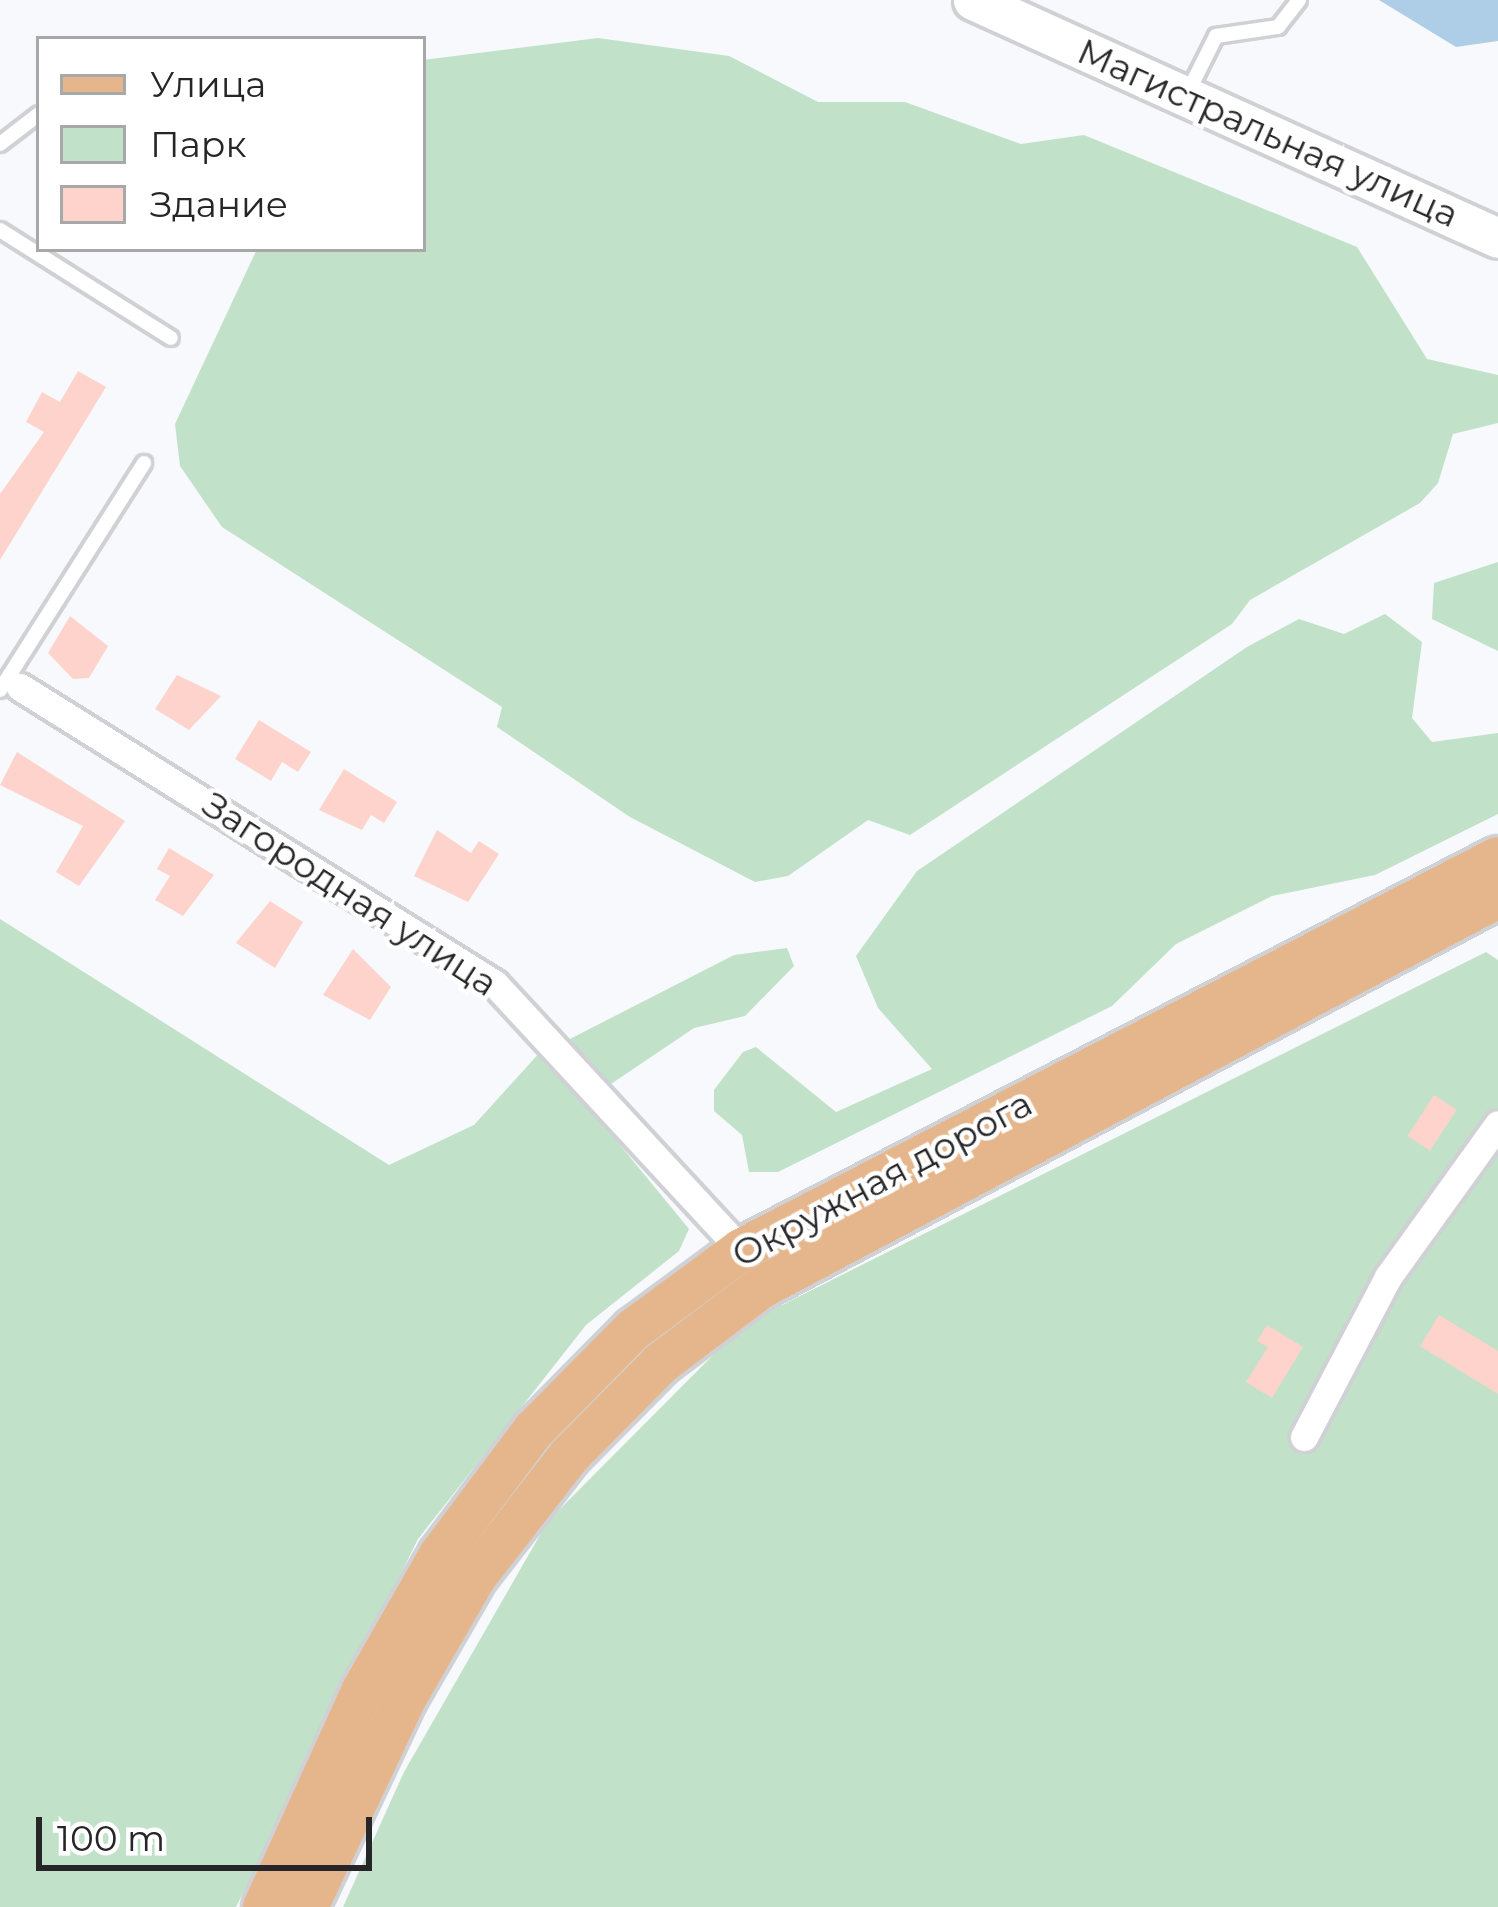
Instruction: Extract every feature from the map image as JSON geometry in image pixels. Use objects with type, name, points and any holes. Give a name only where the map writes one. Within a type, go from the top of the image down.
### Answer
[{"type":"main road","name":"Магистральная улица","points":[[973,0],[1498,238]]},
{"type":"main road","name":"Окружная дорога","points":[[264,1907],[363,1690],[440,1555],[583,1379],[632,1330],[741,1250],[1497,890]]},
{"type":"main road","name":"Окружная дорога","points":[[308,1907],[406,1697],[476,1576],[569,1456],[661,1363],[762,1287],[1497,890]]},
{"type":"street","name":"Загородная улица","points":[[10,684],[495,984],[741,1250]]},
{"type":"street","points":[[1304,1437],[1388,1277],[1498,1124]]},
{"type":"lane","points":[[1186,96],[1216,36],[1278,27],[1299,0]]},
{"type":"lane","points":[[0,144],[36,116]]},
{"type":"lane","points":[[0,230],[171,338]]},
{"type":"lane","points":[[10,684],[144,463]]},
{"type":"green space","points":[[598,38],[729,56],[818,102],[905,102],[1021,144],[1084,135],[1357,247],[1427,359],[1498,375],[1498,423],[1453,434],[1438,483],[1420,503],[1250,600],[1232,624],[910,835],[868,820],[788,876],[755,882],[630,817],[497,727],[502,707],[222,527],[180,466],[175,424],[256,252],[426,252],[426,60]]},
{"type":"green space","points":[[1498,562],[1498,651],[1432,619],[1434,583]]},
{"type":"green space","points":[[1385,614],[1422,642],[1412,718],[1432,742],[1498,733],[1498,814],[1375,875],[1272,896],[1176,944],[1112,1006],[778,1172],[749,1172],[742,1135],[714,1111],[714,1090],[743,1052],[756,1047],[836,1112],[932,1069],[878,1008],[856,956],[917,871],[1247,647],[1299,619],[1344,634]]},
{"type":"green space","points":[[0,919],[389,1165],[474,1125],[542,1050],[689,1229],[679,1251],[586,1325],[418,1539],[236,1907],[0,1907]]},
{"type":"green space","points":[[787,948],[794,966],[745,1016],[694,1028],[608,1086],[568,1040],[734,955]]},
{"type":"green space","points":[[1486,952],[1498,960],[1498,1907],[343,1907],[404,1772],[548,1521],[744,1324]]},
{"type":"water","points":[[1379,0],[1498,0],[1498,41],[1456,47]]},
{"type":"building","points":[[78,371],[106,387],[0,560],[0,494],[44,432],[26,422],[42,392],[60,402]]},
{"type":"building","points":[[70,616],[108,646],[89,678],[73,679],[48,653]]},
{"type":"building","points":[[177,675],[221,696],[189,730],[155,709]]},
{"type":"building","points":[[259,720],[311,752],[298,772],[282,762],[271,781],[235,759]]},
{"type":"building","points":[[17,752],[125,821],[79,886],[56,872],[83,826],[0,785]]},
{"type":"building","points":[[344,769],[397,802],[384,823],[371,815],[362,830],[319,810]]},
{"type":"building","points":[[437,830],[471,853],[479,841],[499,854],[468,902],[414,876]]},
{"type":"building","points":[[169,848],[214,875],[183,916],[155,900],[170,876],[157,869]]},
{"type":"building","points":[[270,901],[303,922],[275,968],[236,943]]},
{"type":"building","points":[[353,949],[391,987],[370,1020],[323,995]]},
{"type":"building","points":[[1434,1095],[1457,1110],[1430,1151],[1407,1136]]},
{"type":"building","points":[[1439,1315],[1498,1351],[1498,1394],[1420,1346]]},
{"type":"building","points":[[1267,1325],[1303,1347],[1272,1398],[1246,1382],[1268,1347],[1257,1341]]}]
